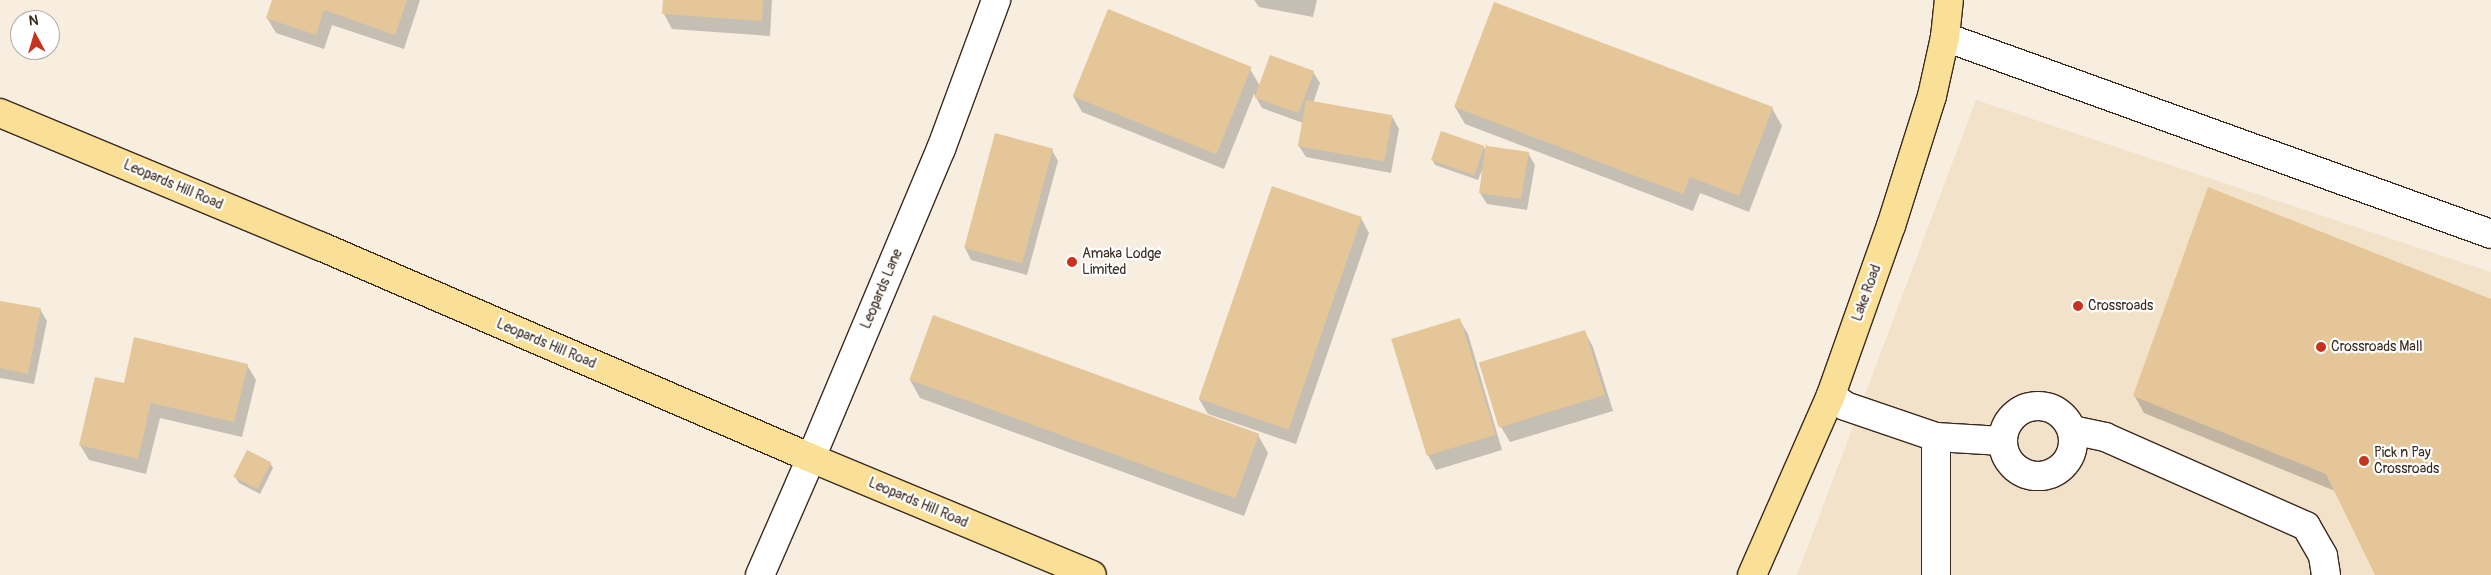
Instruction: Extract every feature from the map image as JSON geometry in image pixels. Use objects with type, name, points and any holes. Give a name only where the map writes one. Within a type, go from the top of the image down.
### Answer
[{"type":"main road","name":"Lake Road","points":[[1752,575],[1831,395],[1891,226],[1932,96],[1945,37],[1949,0]]},
{"type":"main road","name":"Leopards Hill Road","points":[[0,113],[329,250],[812,458],[1092,575]]},
{"type":"street","name":"Leopards Lane","points":[[760,575],[812,458],[941,148],[996,0]]},
{"type":"street","points":[[1945,37],[2491,234]]},
{"type":"street","points":[[1831,395],[1846,406],[1936,437],[2002,441]]},
{"type":"street","points":[[2038,404],[2060,411],[2072,430],[2073,448],[2066,463],[2051,473],[2035,476],[2018,471],[2006,458],[2002,441],[2005,424],[2017,411],[2038,404]]},
{"type":"street","points":[[2072,430],[2105,438],[2306,526],[2323,556],[2326,575]]},
{"type":"street","points":[[1936,437],[1936,575]]},
{"type":"shaded area","name":"Crossroads","points":[[1976,100],[2491,272],[2491,575],[1797,575]]},
{"type":"building","points":[[272,0],[407,0],[395,35],[324,10],[316,35],[266,18]]},
{"type":"building","points":[[663,0],[763,0],[762,21],[662,14]]},
{"type":"building","points":[[1494,2],[1773,107],[1739,196],[1690,177],[1683,194],[1454,107]]},
{"type":"building","points":[[1108,9],[1252,67],[1217,154],[1073,96]]},
{"type":"building","points":[[1270,55],[1314,71],[1299,113],[1255,97]]},
{"type":"building","points":[[1306,100],[1393,115],[1385,162],[1298,146]]},
{"type":"building","points":[[1441,131],[1484,146],[1474,175],[1431,160]]},
{"type":"building","points":[[995,133],[1053,149],[1022,263],[964,248]]},
{"type":"building","points":[[1486,143],[1487,146],[1529,152],[1521,199],[1479,193]]},
{"type":"building","points":[[1272,186],[1362,217],[1289,430],[1199,399]]},
{"type":"building","name":"Crossroads Mall","points":[[2208,187],[2491,299],[2491,575],[2375,575],[2326,474],[2133,396]]},
{"type":"building","points":[[0,301],[41,308],[28,374],[0,368]]},
{"type":"building","points":[[933,315],[1259,434],[1235,499],[909,380]]},
{"type":"building","points":[[1460,318],[1496,435],[1427,456],[1391,339]]},
{"type":"building","points":[[1585,330],[1605,395],[1499,427],[1479,362]]},
{"type":"building","points":[[134,337],[248,364],[234,422],[151,403],[138,459],[79,445],[95,377],[124,383]]},
{"type":"building","points":[[247,450],[271,462],[257,489],[233,477]]},
{"type":"place","name":"Amaka Lodge Limited","points":[[1072,262]]},
{"type":"place","name":"Crossroads","points":[[2078,306]]},
{"type":"place","name":"Crossroads Mall","points":[[2321,347]]},
{"type":"place","name":"Pick n Pay Crossroads","points":[[2364,461]]}]
